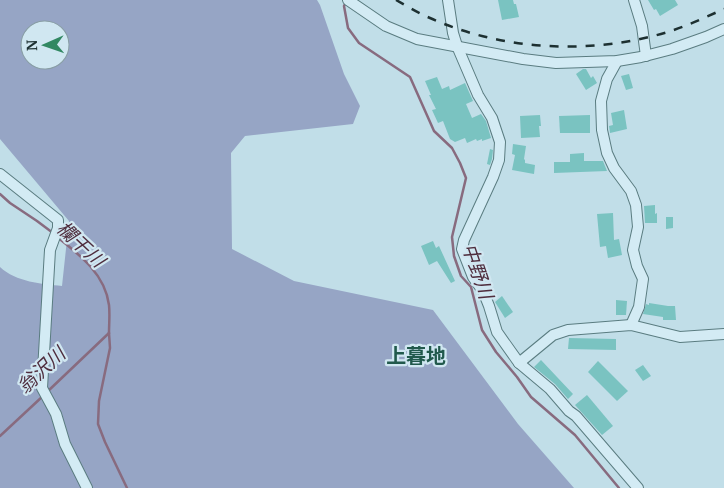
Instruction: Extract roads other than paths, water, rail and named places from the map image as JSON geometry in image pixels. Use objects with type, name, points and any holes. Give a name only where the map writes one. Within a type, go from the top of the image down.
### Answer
[{"type":"street","points":[[348,0],[386,26],[417,39],[523,59],[556,63],[617,60],[646,56],[672,49],[724,29]]},
{"type":"street","points":[[448,0],[457,46],[478,95],[492,118],[500,142],[499,160],[493,177],[462,248],[473,276],[489,306],[497,332],[519,364],[550,389],[569,411],[576,416],[638,488]]},
{"type":"street","points":[[634,0],[642,26],[646,56]]},
{"type":"street","points":[[617,60],[607,79],[602,101],[602,130],[607,153],[614,168],[631,191],[636,205],[638,226],[633,250],[643,280],[639,307],[631,325]]},
{"type":"street","points":[[0,174],[58,220],[58,228],[50,250],[42,388],[56,414],[65,444],[87,488]]},
{"type":"street","points":[[519,364],[553,335],[568,330],[631,325],[680,337],[724,334]]},
{"type":"waterway","name":"中野川","points":[[346,2],[344,6],[348,28],[359,43],[410,77],[434,131],[452,148],[460,163],[466,178],[452,237],[454,256],[461,276],[471,287],[482,330],[496,352],[531,397],[575,435],[619,488]]},
{"type":"waterway","name":"欄干川","points":[[0,194],[53,233]]},
{"type":"waterway","name":"欄干川","points":[[57,237],[83,258],[102,284],[107,294],[109,305],[109,333]]},
{"type":"waterway","name":"欄干川","points":[[109,333],[110,348],[99,401],[98,424],[127,488]]},
{"type":"waterway","name":"翁沢川","points":[[47,392],[109,333]]},
{"type":"waterway","name":"翁沢川","points":[[0,436],[43,396]]},
{"type":"railway","points":[[396,0],[426,16],[458,29],[517,43],[548,46],[608,44],[638,39],[675,30],[724,9]]},
{"type":"district","name":"上暮地","points":[[416,355]]}]
